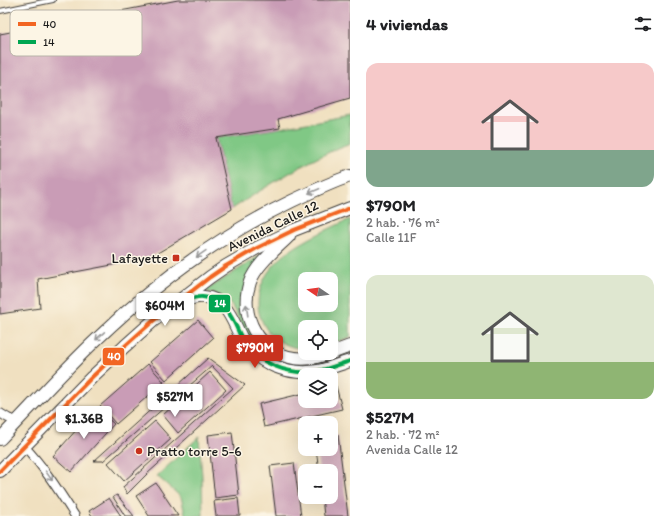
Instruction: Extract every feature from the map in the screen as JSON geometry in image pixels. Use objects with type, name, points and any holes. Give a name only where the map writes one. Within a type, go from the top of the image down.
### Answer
[{"type":"main road","name":"Avenida Calle 12","points":[[0,437],[98,338],[150,291],[175,272],[248,223],[312,191],[350,176]]},
{"type":"main road","name":"Avenida Calle 12","points":[[0,471],[87,382],[125,346],[153,321],[210,277],[257,248],[294,230],[350,208]]},
{"type":"main road","points":[[294,230],[257,269],[250,282],[246,295],[246,309],[254,332],[261,342],[281,355],[298,358]]},
{"type":"main road","points":[[179,302],[203,296],[213,299],[221,304],[229,311],[242,339],[253,353],[277,368],[290,372],[304,373],[319,371],[350,361]]},
{"type":"main road","points":[[338,350],[350,346]]},
{"type":"street","points":[[0,413],[17,421]]},
{"type":"street","points":[[24,446],[45,469],[75,516]]},
{"type":"lane","points":[[0,12],[53,0]]},
{"type":"green space","points":[[350,115],[350,143],[304,165],[232,209],[216,138]]},
{"type":"green space","points":[[350,219],[350,337],[338,341],[338,320],[298,320],[298,348],[286,345],[270,334],[261,320],[258,309],[258,298],[264,280],[272,267],[283,256],[309,239]]},
{"type":"green space","points":[[264,253],[243,305],[275,358],[298,356],[298,360],[331,360],[307,366],[297,366],[286,365],[265,355],[255,347],[244,332],[235,311],[229,302],[220,296],[205,291]]},
{"type":"green space","points":[[350,351],[350,354],[338,358],[338,352]]},
{"type":"green space","points":[[199,437],[203,516],[186,516],[181,497],[157,476]]},
{"type":"building","points":[[178,0],[350,0],[350,98],[278,119],[280,128],[216,138],[232,209],[149,258],[38,279],[40,308],[0,314],[0,34],[10,32],[10,56],[142,56],[142,10],[126,10]]},
{"type":"building","points":[[198,320],[213,338],[166,380],[150,362]]},
{"type":"building","points":[[208,358],[245,385],[127,494],[123,487],[233,388],[212,366],[103,461],[94,461]]},
{"type":"building","points":[[148,364],[164,382],[116,424],[100,406]]},
{"type":"building","points":[[210,372],[226,390],[178,433],[163,415]]},
{"type":"building","points":[[338,394],[342,409],[312,416],[298,416],[298,419],[264,427],[259,404],[298,395],[298,408],[338,408]]},
{"type":"building","points":[[96,408],[114,424],[71,472],[53,456]]},
{"type":"building","name":"Pratto torre 5-6","points":[[155,421],[171,439],[124,481],[108,463]]},
{"type":"building","points":[[232,432],[239,495],[215,498],[208,435]]},
{"type":"building","points":[[338,435],[348,516],[324,516],[323,504],[338,504],[338,464],[318,464],[317,456],[338,456]]},
{"type":"building","points":[[294,463],[298,504],[299,504],[301,516],[276,516],[270,466]]},
{"type":"building","points":[[156,483],[178,516],[149,516],[136,496]]},
{"type":"building","points":[[117,495],[134,516],[125,516],[113,497]]},
{"type":"building","points":[[109,498],[121,516],[92,516],[89,511]]},
{"type":"building","points":[[238,498],[240,516],[216,516],[214,501]]},
{"type":"transit line","name":"40","points":[[0,471],[92,377],[125,346],[153,321],[210,277],[257,248],[294,230],[350,208]]},
{"type":"transit line","name":"14","points":[[179,302],[191,298],[201,297],[218,302],[232,317],[247,346],[264,361],[285,370],[296,372],[318,371],[350,361]]},
{"type":"place","name":"Lafayette","points":[[176,258]]},
{"type":"place","name":"Pratto torre 5-6","points":[[139,451]]}]
